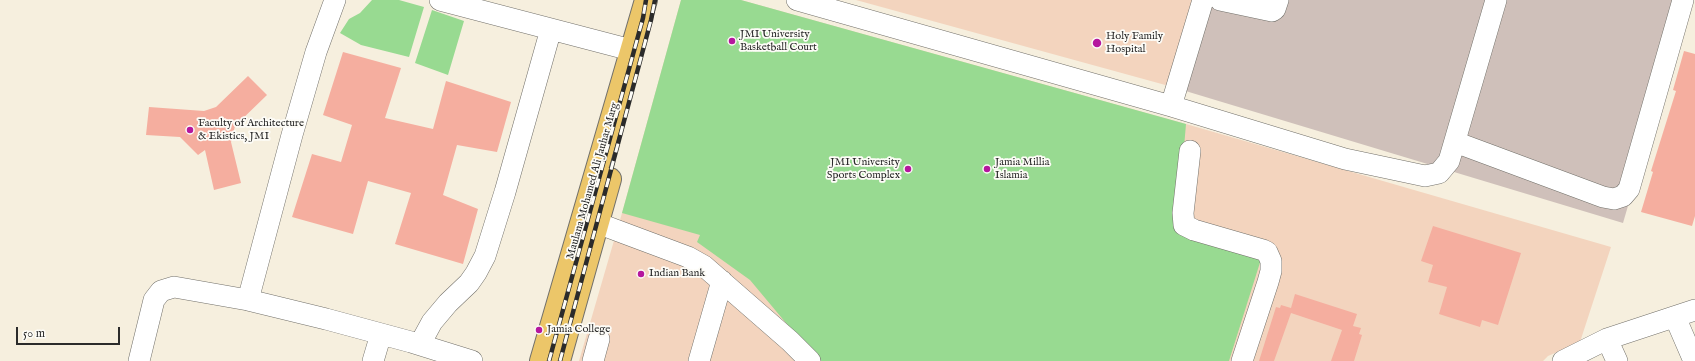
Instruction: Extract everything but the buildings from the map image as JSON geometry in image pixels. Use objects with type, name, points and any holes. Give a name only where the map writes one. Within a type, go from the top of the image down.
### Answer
[{"type":"main road","name":"Maulana Mohamed Ali Jauhar Marg","points":[[541,361],[646,0]]},
{"type":"main road","name":"Maulana Mohamed Ali Jauhar Marg","points":[[558,361],[659,0]]},
{"type":"street","points":[[248,300],[316,52],[335,0]]},
{"type":"street","points":[[440,0],[631,50]]},
{"type":"street","points":[[797,0],[1171,106],[1345,159],[1415,175],[1432,176],[1439,173],[1449,161],[1496,0]]},
{"type":"street","points":[[1171,106],[1203,0]]},
{"type":"street","points":[[1220,0],[1272,11],[1275,9],[1278,0]]},
{"type":"street","points":[[1455,142],[1603,197],[1614,199],[1623,196],[1629,189],[1683,0]]},
{"type":"street","points":[[420,344],[432,322],[448,303],[469,283],[485,256],[505,192],[551,29]]},
{"type":"street","points":[[1190,151],[1182,214],[1184,225],[1194,230],[1263,250],[1267,252],[1271,261],[1271,271],[1242,361]]},
{"type":"street","points":[[597,223],[688,257],[704,266],[790,341],[810,361]]},
{"type":"street","points":[[699,361],[722,281]]},
{"type":"street","points":[[138,361],[154,300],[161,291],[169,288],[180,287],[248,300],[420,344],[472,361]]},
{"type":"street","points":[[1563,361],[1607,339],[1695,310]]},
{"type":"street","points":[[1675,317],[1694,361]]},
{"type":"street","points":[[373,361],[381,334]]},
{"type":"street","points":[[593,361],[599,338]]},
{"type":"street","points":[[1607,339],[1617,361]]},
{"type":"shaded area","name":"JMI University Sports Complex","points":[[681,0],[741,0],[1186,124],[1611,247],[1580,342],[1548,356],[1543,361],[579,361]]},
{"type":"shaded area","name":"Holy Family Hospital","points":[[856,0],[1194,0],[1169,86]]},
{"type":"shaded area","points":[[1194,0],[1688,0],[1623,223],[1169,86]]},
{"type":"green space","points":[[372,0],[399,0],[424,7],[409,57],[361,45],[340,33],[349,19],[360,13]]},
{"type":"green space","name":"JMI University Sports Complex","points":[[681,0],[741,0],[1186,124],[1177,229],[1263,253],[1229,361],[821,361],[786,323],[750,280],[697,242],[700,235],[622,213]]},
{"type":"green space","points":[[432,10],[464,21],[448,75],[415,63]]},
{"type":"railway","points":[[549,361],[643,18],[646,0]]},
{"type":"railway","points":[[560,361],[651,20],[655,0]]},
{"type":"place","name":"JMI University Basketball Court","points":[[732,41]]},
{"type":"place","name":"Holy Family Hospital","points":[[1097,43]]},
{"type":"place","name":"Faculty of Architecture & Ekistics, JMI","points":[[190,130]]},
{"type":"place","name":"JMI University Sports Complex","points":[[908,169]]},
{"type":"place","name":"Jamia Millia Islamia","points":[[987,169]]},
{"type":"place","name":"Indian Bank","points":[[641,274]]},
{"type":"place","name":"Jamia College","points":[[539,330]]}]
